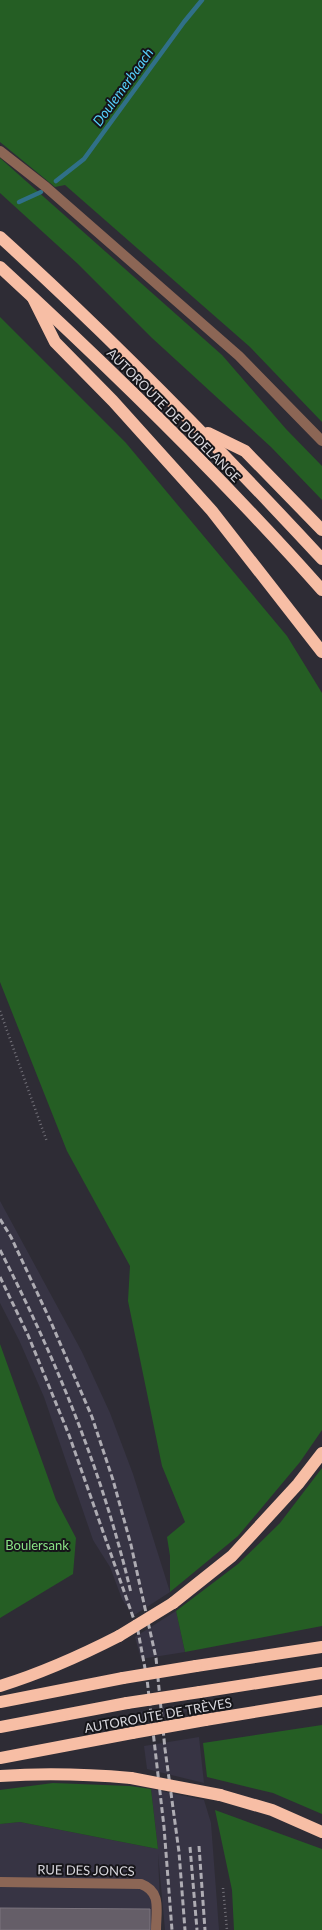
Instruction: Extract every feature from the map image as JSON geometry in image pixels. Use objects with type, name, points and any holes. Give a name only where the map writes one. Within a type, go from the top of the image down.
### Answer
[{"type":"highway","name":"AUTOROUTE DE DUDELANGE","points":[[0,237],[33,267],[200,429],[322,559]]},
{"type":"highway","name":"AUTOROUTE DE DUDELANGE","points":[[0,267],[82,342],[217,477],[322,590]]},
{"type":"highway","points":[[33,298],[55,342],[119,407],[212,511],[322,652]]},
{"type":"highway","points":[[200,429],[245,451],[322,530]]},
{"type":"highway","points":[[0,1686],[40,1674],[83,1655],[119,1636],[173,1603],[232,1556],[298,1484],[322,1452]]},
{"type":"highway","points":[[0,1702],[123,1678],[322,1647]]},
{"type":"highway","name":"AUTOROUTE DE TRÈVES","points":[[0,1727],[127,1703],[322,1673]]},
{"type":"highway","name":"AUTOROUTE DE TRÈVES","points":[[0,1758],[205,1720],[317,1702]]},
{"type":"highway","points":[[0,1776],[50,1773],[88,1774],[130,1778],[220,1795],[272,1810],[322,1832]]},
{"type":"street","points":[[0,151],[46,187],[239,356],[322,441]]},
{"type":"street","name":"RUE DES JONCS","points":[[0,1882],[141,1884],[151,1888],[156,1897],[156,1930]]},
{"type":"path","points":[[0,1011],[47,1142]]},
{"type":"path","points":[[223,1888],[227,1930]]},
{"type":"shaded area","points":[[0,1201],[82,1352],[110,1413],[133,1474],[170,1592],[133,1616],[122,1599],[110,1567],[93,1540],[44,1397],[19,1340],[0,1303]]},
{"type":"shaded area","points":[[176,1611],[185,1652],[141,1659],[135,1637]]},
{"type":"shaded area","points":[[192,1703],[193,1710],[140,1720],[139,1712]]},
{"type":"shaded area","points":[[199,1737],[204,1783],[147,1769],[144,1746]]},
{"type":"shaded area","points":[[151,1789],[204,1800],[211,1823],[219,1930],[165,1930],[158,1854],[161,1930],[0,1930],[0,1824],[20,1822],[158,1849]]},
{"type":"green space","points":[[0,0],[322,0],[322,422],[250,347],[65,185],[55,187],[0,142]]},
{"type":"green space","points":[[0,158],[222,355],[286,429],[322,466],[322,500],[271,447],[152,338],[78,264],[0,193]]},
{"type":"green space","points":[[0,317],[126,443],[287,636],[322,693],[322,1430],[300,1462],[238,1536],[170,1592],[170,1556],[167,1537],[185,1522],[162,1466],[128,1301],[130,1266],[67,1151],[0,982]]},
{"type":"green space","name":"Boulersank","points":[[0,1344],[56,1500],[76,1538],[73,1574],[0,1618]]},
{"type":"green space","points":[[322,1468],[322,1626],[185,1652],[176,1611],[238,1564],[280,1523]]},
{"type":"green space","points":[[322,1725],[322,1814],[273,1793],[207,1777],[203,1743]]},
{"type":"green space","points":[[53,1783],[130,1786],[151,1789],[158,1849],[20,1822],[0,1824],[0,1790]]},
{"type":"green space","points":[[215,1810],[322,1849],[322,1930],[234,1930],[232,1890]]},
{"type":"building","points":[[0,1908],[150,1909],[150,1930],[0,1930]]},
{"type":"waterway","name":"Doulemerbaach","points":[[56,181],[84,159],[184,22],[202,0]]},
{"type":"waterway","name":"Doulemerbaach","points":[[19,202],[41,192]]},
{"type":"railway","points":[[0,1219],[11,1237],[50,1320],[92,1417],[113,1480],[131,1545],[156,1658],[165,1749],[179,1852],[185,1930]]},
{"type":"railway","points":[[0,1250],[21,1291],[59,1375],[76,1417],[107,1504],[131,1593]]},
{"type":"railway","points":[[0,1277],[28,1335],[69,1435],[138,1631],[147,1679],[164,1827],[172,1930]]},
{"type":"railway","points":[[199,1846],[205,1930]]},
{"type":"railway","points":[[190,1847],[197,1930]]}]
